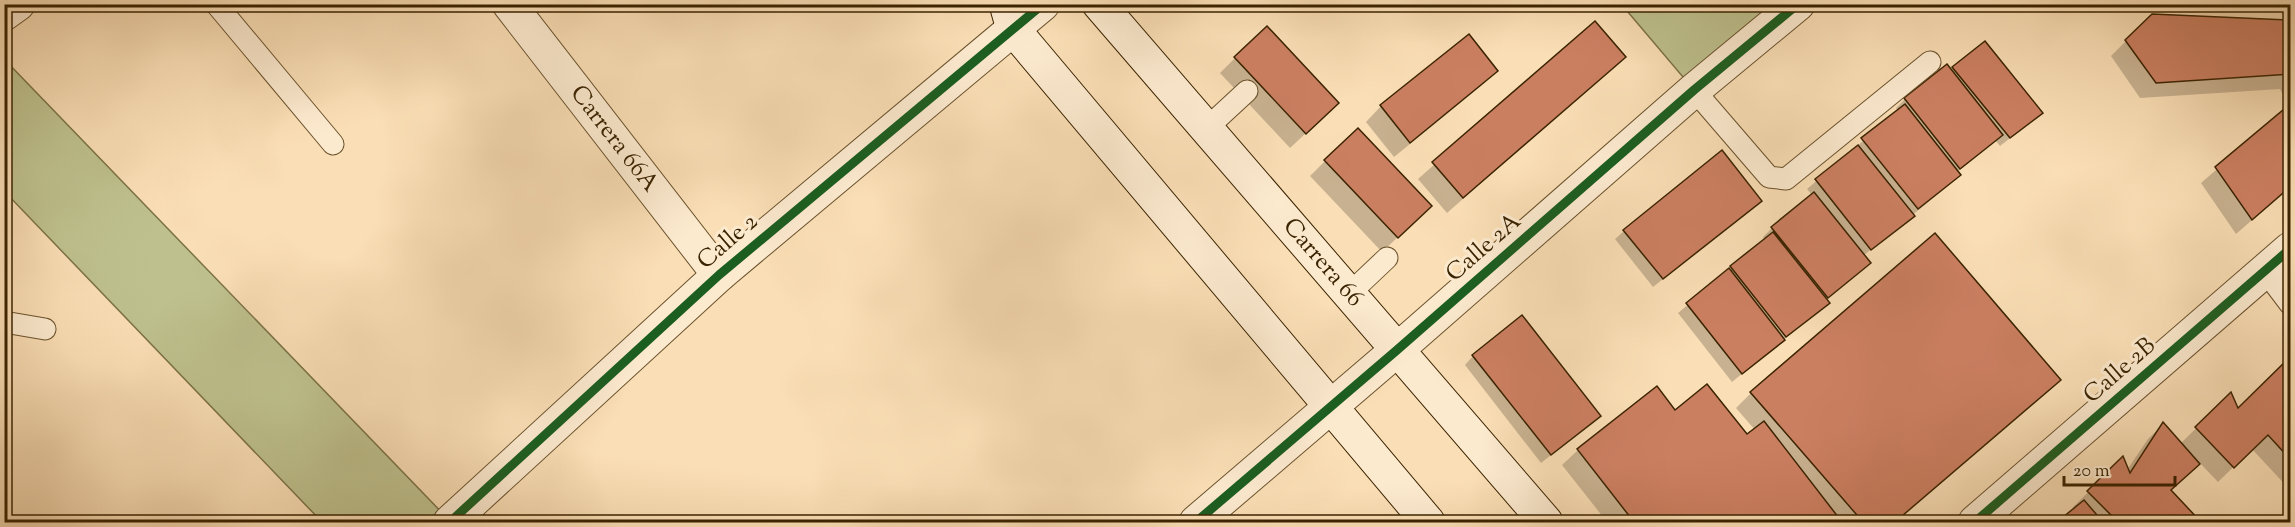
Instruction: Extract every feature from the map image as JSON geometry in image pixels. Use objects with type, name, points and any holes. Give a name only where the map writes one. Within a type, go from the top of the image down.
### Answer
[{"type":"street","points":[[4,14],[18,4]]},
{"type":"street","name":"Carrera 66A","points":[[509,4],[719,275]]},
{"type":"street","name":"Calle 2","points":[[450,522],[719,275],[1010,17],[1043,4]]},
{"type":"street","name":"Carrera 66","points":[[1099,4],[1350,292],[1397,350],[1546,522]]},
{"type":"street","name":"Calle 2A","points":[[1196,522],[1694,90],[1798,4]]},
{"type":"street","points":[[1010,17],[1428,522]]},
{"type":"street","name":"Calle 2B","points":[[1975,522],[2290,249]]},
{"type":"lane","points":[[216,4],[333,144]]},
{"type":"lane","points":[[1694,90],[1769,177],[1786,179],[1930,62]]},
{"type":"lane","points":[[1206,128],[1247,91]]},
{"type":"lane","points":[[1350,292],[1387,258]]},
{"type":"lane","points":[[2265,271],[2290,304]]},
{"type":"lane","points":[[4,322],[45,329]]},
{"type":"green space","points":[[1622,5],[1798,5],[1694,90]]},
{"type":"green space","points":[[4,59],[451,522],[322,522],[5,192]]},
{"type":"building","points":[[2152,14],[2290,20],[2290,74],[2156,83],[2125,40]]},
{"type":"building","points":[[1595,21],[1626,57],[1463,198],[1432,162]]},
{"type":"building","points":[[1267,26],[1339,103],[1306,134],[1234,57]]},
{"type":"building","points":[[1469,34],[1498,71],[1410,143],[1380,105]]},
{"type":"building","points":[[1985,41],[2043,113],[2010,138],[1952,67]]},
{"type":"building","points":[[1947,64],[2003,135],[1960,169],[1904,98]]},
{"type":"building","points":[[1905,104],[1961,175],[1918,209],[1861,138]]},
{"type":"building","points":[[2290,104],[2290,187],[2252,220],[2215,167]]},
{"type":"building","points":[[1358,128],[1432,206],[1398,238],[1324,160]]},
{"type":"building","points":[[1858,145],[1915,216],[1871,250],[1815,179]]},
{"type":"building","points":[[1722,150],[1762,201],[1663,279],[1623,230]]},
{"type":"building","points":[[1814,192],[1871,263],[1828,298],[1771,227]]},
{"type":"building","points":[[1773,232],[1830,303],[1786,337],[1730,266]]},
{"type":"building","points":[[1935,233],[2061,380],[1895,522],[1863,522],[1750,392]]},
{"type":"building","points":[[1729,268],[1785,340],[1742,374],[1686,303]]},
{"type":"building","points":[[1522,315],[1601,416],[1551,455],[1472,355]]},
{"type":"building","points":[[2287,360],[2290,364],[2290,459],[2268,435],[2234,468],[2195,427],[2231,392],[2238,408]]},
{"type":"building","points":[[1707,384],[1747,434],[1764,421],[1842,522],[1634,522],[1577,449],[1657,386],[1675,410]]},
{"type":"building","points":[[2163,422],[2200,464],[2171,490],[2201,522],[2118,522],[2087,491],[2123,456],[2130,473]]},
{"type":"building","points":[[2084,500],[2103,522],[2057,522]]},
{"type":"cycle path","points":[[450,522],[719,275],[1043,4]]},
{"type":"cycle path","points":[[1196,522],[1694,90],[1798,4]]},
{"type":"cycle path","points":[[1975,522],[2290,249]]}]
